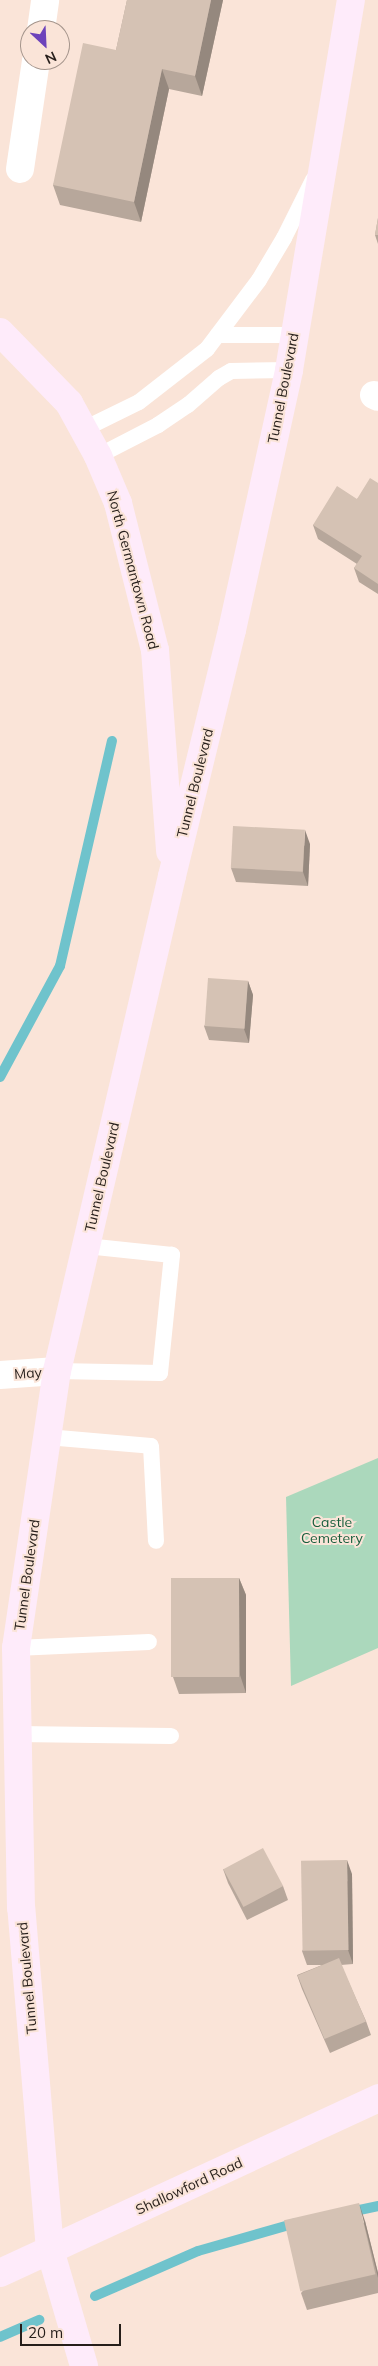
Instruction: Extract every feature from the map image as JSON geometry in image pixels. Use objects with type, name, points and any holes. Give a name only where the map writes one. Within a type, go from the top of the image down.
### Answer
[{"type":"main road","name":"Tunnel Boulevard","points":[[84,2366],[50,2250],[21,1908],[16,1648],[57,1371],[172,876],[232,630],[289,370],[351,0]]},
{"type":"main road","name":"North Germantown Road","points":[[0,332],[69,403],[98,456],[118,503],[154,650],[172,876]]},
{"type":"main road","name":"Shallowford Road","points":[[0,2273],[378,2098]]},
{"type":"street","points":[[42,20],[45,0]]},
{"type":"street","points":[[20,169],[35,70]]},
{"type":"street","name":"May","points":[[0,1375],[57,1371]]},
{"type":"lane","points":[[84,429],[139,402],[200,355],[218,335],[259,280],[284,238],[324,158]]},
{"type":"lane","points":[[218,335],[294,336]]},
{"type":"lane","points":[[98,456],[158,425],[188,405],[219,378],[232,371],[289,370]]},
{"type":"lane","points":[[57,1371],[160,1373],[172,1255],[86,1246]]},
{"type":"lane","points":[[47,1437],[150,1446],[156,1541]]},
{"type":"lane","points":[[16,1648],[149,1642]]},
{"type":"lane","points":[[18,1734],[171,1736]]},
{"type":"green space","name":"Castle Cemetery","points":[[378,1458],[378,1648],[291,1686],[286,1497]]},
{"type":"building","points":[[127,0],[211,0],[195,76],[162,69],[134,202],[53,185],[83,43],[116,50]]},
{"type":"building","points":[[378,218],[378,235],[375,235]]},
{"type":"building","points":[[370,478],[378,483],[378,584],[354,568],[362,556],[313,525],[337,486],[357,499]]},
{"type":"building","points":[[233,826],[305,830],[303,872],[231,868]]},
{"type":"building","points":[[208,978],[248,981],[245,1029],[205,1026]]},
{"type":"building","points":[[171,1578],[239,1578],[239,1677],[171,1677]]},
{"type":"building","points":[[263,1848],[283,1886],[243,1907],[223,1869]]},
{"type":"building","points":[[347,1860],[349,1950],[303,1951],[301,1861]]},
{"type":"building","points":[[339,1958],[366,2022],[325,2039],[298,1976]]},
{"type":"building","points":[[359,2203],[375,2274],[300,2291],[284,2220]]},
{"type":"waterway","points":[[0,1077],[60,966],[112,741]]},
{"type":"waterway","points":[[350,2212],[378,2206]]},
{"type":"waterway","points":[[95,2296],[198,2251],[296,2223]]},
{"type":"waterway","points":[[0,2337],[39,2320]]}]
